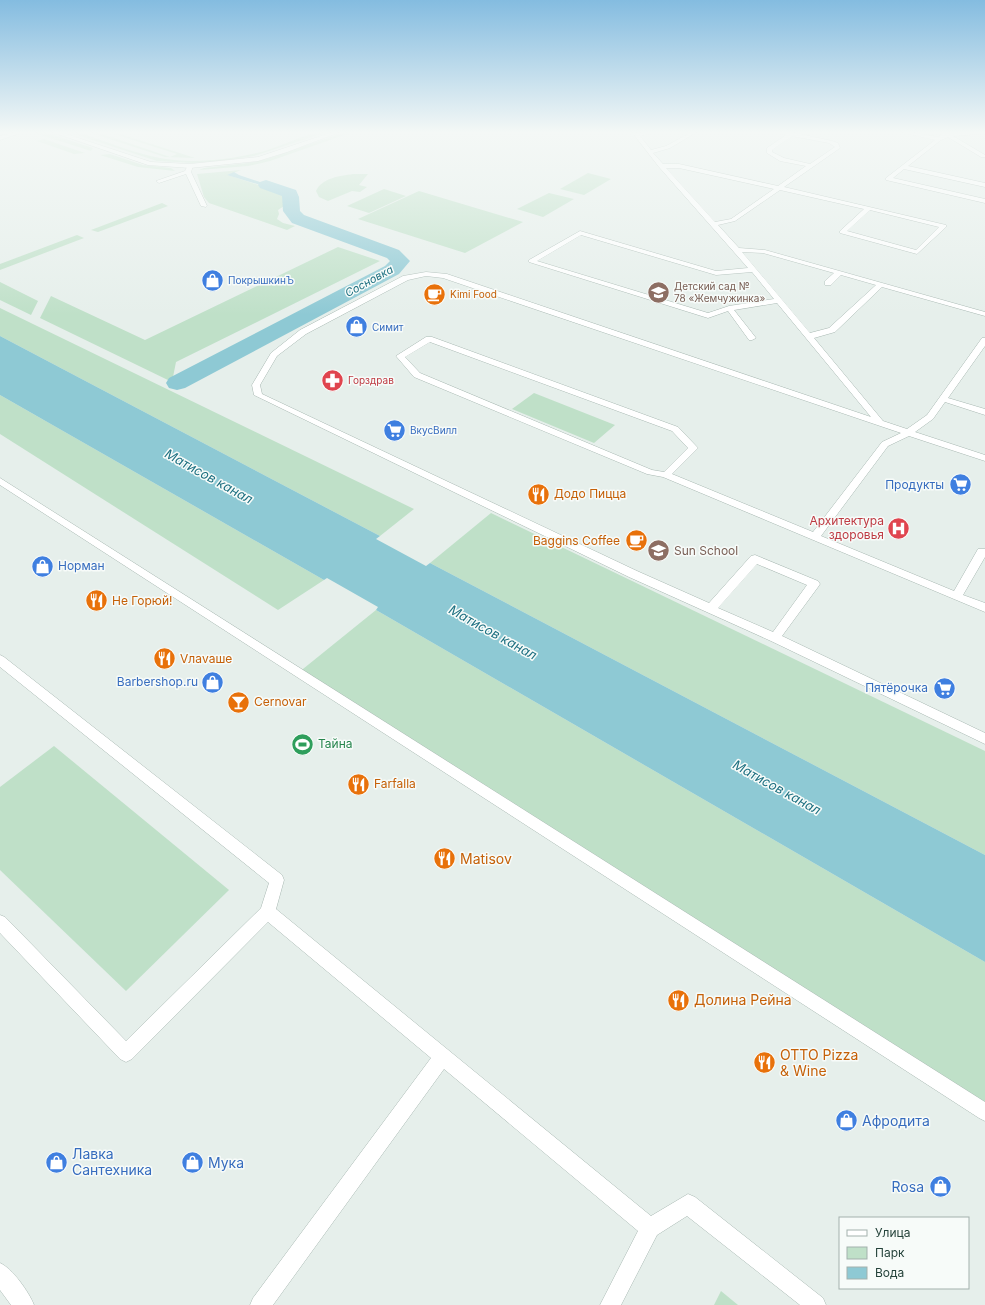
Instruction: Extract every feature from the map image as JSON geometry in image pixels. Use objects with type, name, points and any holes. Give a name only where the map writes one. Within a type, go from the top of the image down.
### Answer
[{"type":"street","points":[[199,193],[204,206]]},
{"type":"street","points":[[686,193],[737,250],[752,270],[879,421]]},
{"type":"street","points":[[714,224],[733,220],[772,193]]},
{"type":"street","points":[[801,193],[869,208],[895,214],[944,226],[917,252],[842,232],[869,208]]},
{"type":"street","points":[[949,193],[985,201]]},
{"type":"street","points":[[752,270],[716,273],[580,233],[531,261],[708,316],[729,308],[779,301]]},
{"type":"street","points":[[737,250],[763,251],[985,314]]},
{"type":"street","points":[[828,283],[840,272]]},
{"type":"street","points":[[985,458],[879,421],[444,276],[426,274],[406,278],[303,332],[274,355],[256,385],[258,395],[633,574],[775,638],[985,739]]},
{"type":"street","points":[[809,336],[822,334],[832,330],[880,285]]},
{"type":"street","points":[[729,308],[752,338]]},
{"type":"street","points":[[666,475],[692,448],[675,430],[429,339],[400,356],[416,375],[650,472],[666,475],[985,608]]},
{"type":"street","points":[[815,537],[885,444],[910,432],[928,419],[982,351],[985,340]]},
{"type":"street","points":[[944,399],[985,412]]},
{"type":"street","points":[[0,481],[985,1112]]},
{"type":"street","points":[[957,596],[982,552],[985,554]]},
{"type":"street","points":[[711,608],[756,559],[814,584],[775,638]]},
{"type":"street","points":[[0,660],[276,880],[267,912],[126,1053],[0,922]]},
{"type":"street","points":[[267,912],[650,1228]]},
{"type":"street","points":[[260,1305],[443,1058]]},
{"type":"street","points":[[610,1305],[650,1228],[688,1204],[816,1305]]},
{"type":"street","points":[[0,1273],[24,1305]]},
{"type":"green space","points":[[203,193],[283,193],[289,195],[287,204],[278,210],[279,214],[277,219],[283,223],[295,226],[287,230],[209,203]]},
{"type":"green space","points":[[317,193],[347,193],[328,201],[319,197]]},
{"type":"green space","points":[[376,193],[396,193],[406,196],[369,213],[347,206]]},
{"type":"green space","points":[[415,193],[425,193],[523,222],[465,253],[358,219]]},
{"type":"green space","points":[[549,193],[574,199],[543,217],[517,209]]},
{"type":"green space","points":[[576,193],[588,193],[584,195]]},
{"type":"green space","points":[[162,203],[168,206],[98,232],[91,230]]},
{"type":"green space","points":[[77,235],[84,238],[0,270],[0,264]]},
{"type":"green space","points":[[338,247],[380,261],[176,362],[172,382],[40,318],[51,296],[145,340]]},
{"type":"green space","points":[[0,282],[38,301],[31,315],[0,300]]},
{"type":"green space","points":[[0,308],[414,509],[380,536],[0,336]]},
{"type":"green space","points":[[534,393],[615,425],[594,443],[512,409]]},
{"type":"green space","points":[[0,395],[324,580],[278,610],[0,434]]},
{"type":"green space","points":[[491,513],[985,751],[985,855],[430,563]]},
{"type":"green space","points":[[376,610],[985,962],[985,1112],[298,673]]},
{"type":"green space","points":[[54,746],[229,890],[126,991],[0,870],[0,787]]},
{"type":"green space","points":[[721,1291],[738,1305],[714,1305]]},
{"type":"water","points":[[287,193],[293,193],[295,199],[290,212],[289,195]]},
{"type":"water","name":"Матисов канал","points":[[0,336],[380,536],[376,539],[426,566],[430,563],[985,855],[985,962],[376,610],[378,607],[327,578],[324,580],[0,395]]},
{"type":"waterway","name":"Сосновка","points":[[177,383],[392,270],[401,261],[393,254],[298,219],[291,211],[290,193]]},
{"type":"place","name":"ПокрышкинЪ","points":[[213,280]]},
{"type":"place","name":"Детский сад № 78 «Жемчужинка»","points":[[659,292]]},
{"type":"place","name":"Kimi Food","points":[[435,294]]},
{"type":"place","name":"Симит","points":[[357,327]]},
{"type":"place","name":"Горздрав","points":[[333,380]]},
{"type":"place","name":"ВкусВилл","points":[[395,430]]},
{"type":"place","name":"Продукты","points":[[960,485]]},
{"type":"place","name":"Додо Пицца","points":[[539,494]]},
{"type":"place","name":"Архитектура здоровья","points":[[899,528]]},
{"type":"place","name":"Baggins Coffee","points":[[636,541]]},
{"type":"place","name":"Sun School","points":[[658,551]]},
{"type":"place","name":"Норман","points":[[42,566]]},
{"type":"place","name":"Не Горюй!","points":[[97,601]]},
{"type":"place","name":"Vлаvаше","points":[[165,659]]},
{"type":"place","name":"Barbershop.ru","points":[[213,682]]},
{"type":"place","name":"Пятёрочка","points":[[944,688]]},
{"type":"place","name":"Cernovar","points":[[238,702]]},
{"type":"place","name":"Тайна","points":[[303,744]]},
{"type":"place","name":"Farfalla","points":[[358,784]]},
{"type":"place","name":"Matisov","points":[[445,859]]},
{"type":"place","name":"Долина Рейна","points":[[678,1000]]},
{"type":"place","name":"OTTO Pizza & Wine","points":[[764,1063]]},
{"type":"place","name":"Афродита","points":[[847,1121]]},
{"type":"place","name":"Лавка Сантехника","points":[[56,1162]]},
{"type":"place","name":"Мука","points":[[193,1163]]},
{"type":"place","name":"Rosa","points":[[940,1187]]}]
